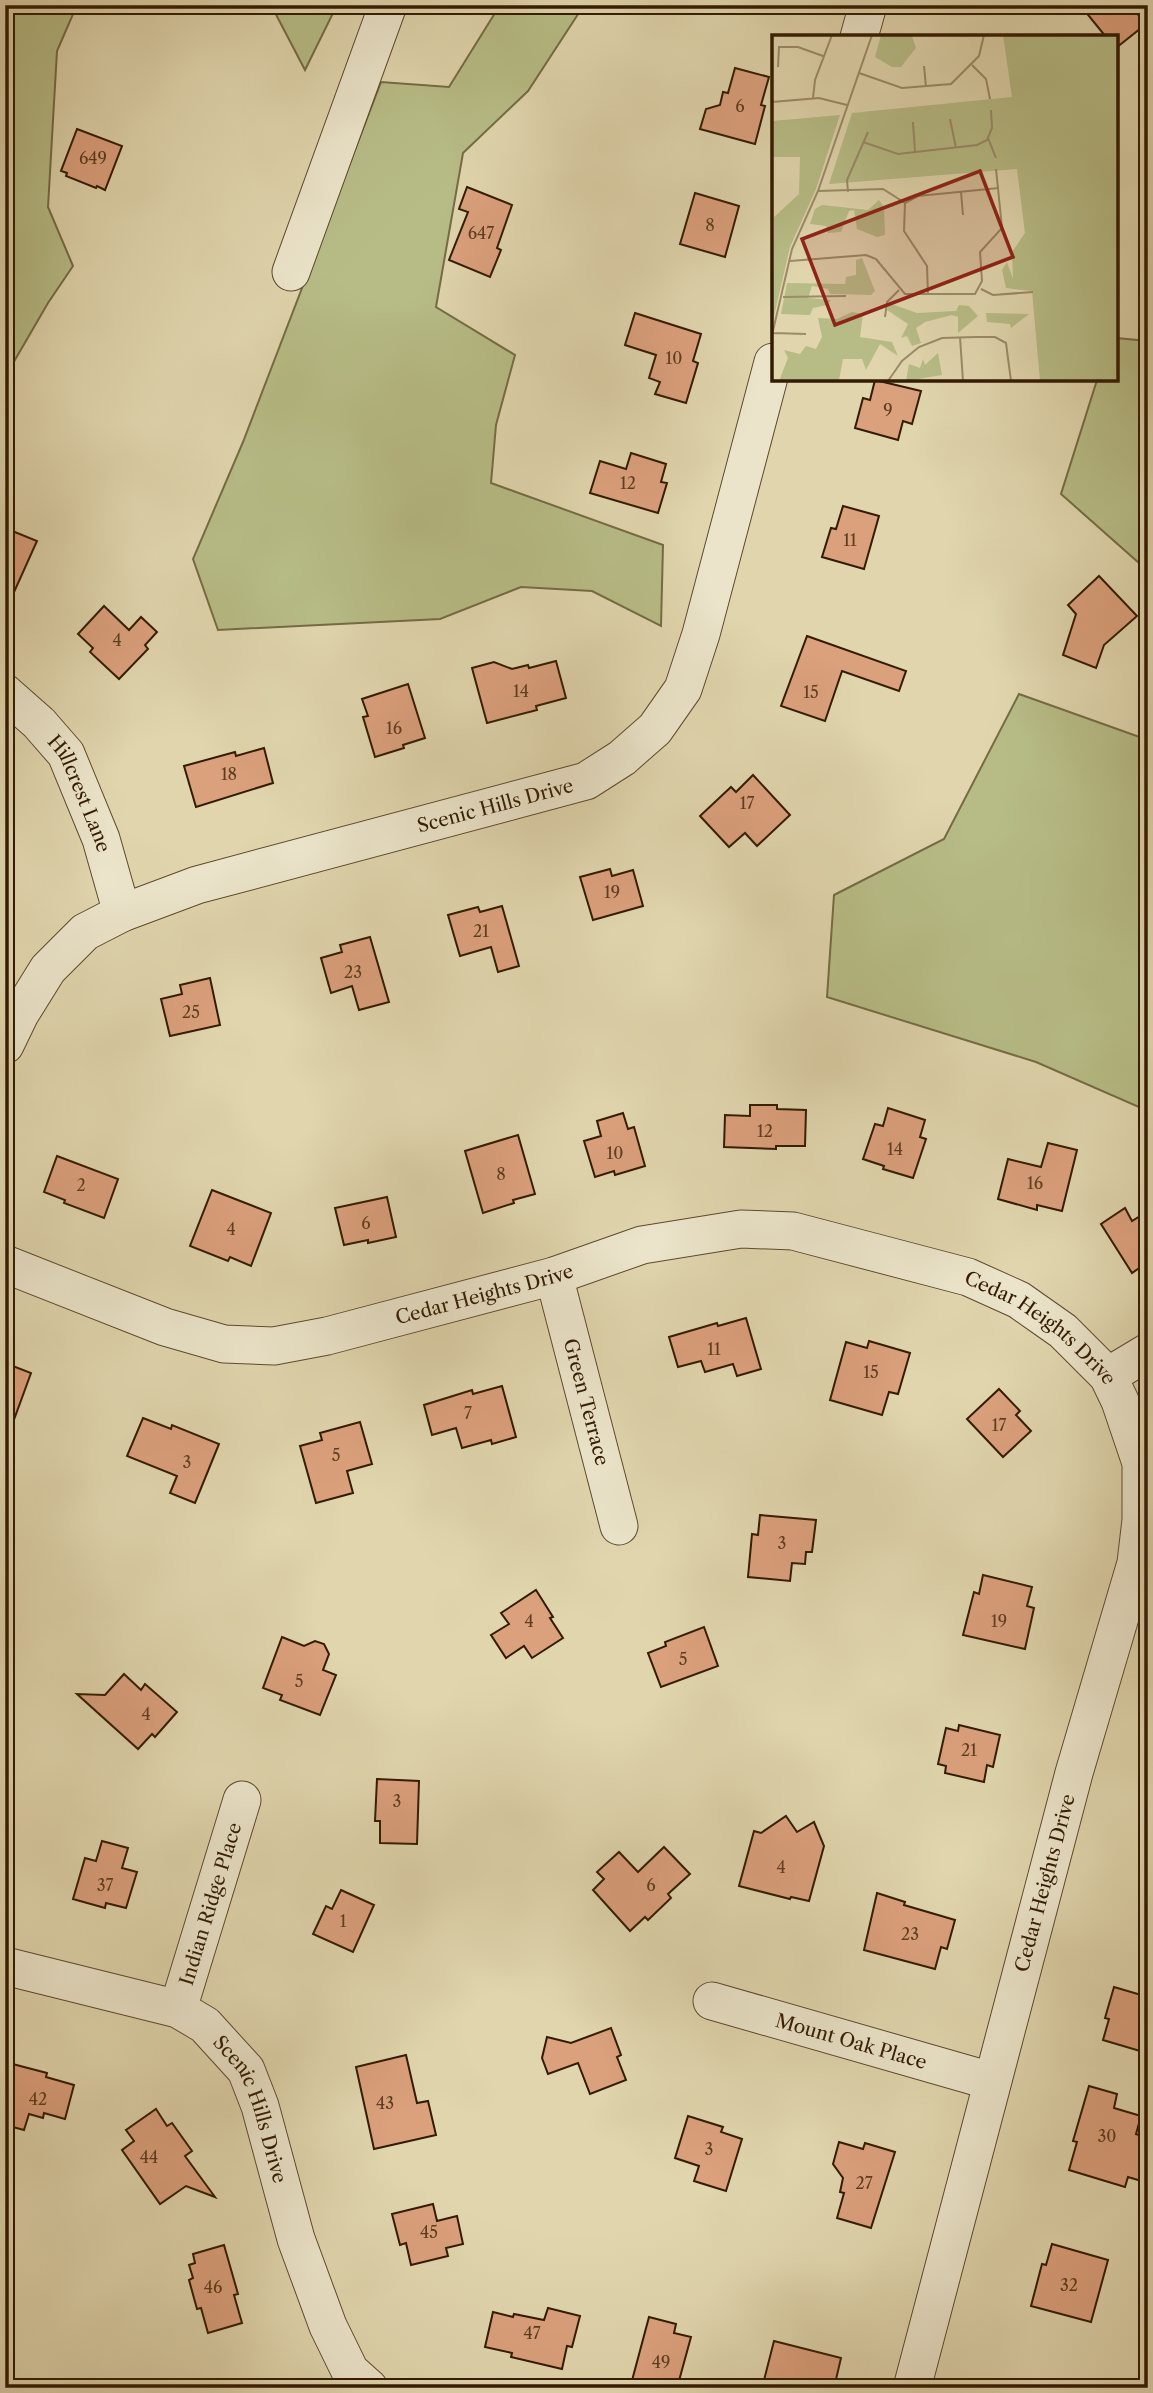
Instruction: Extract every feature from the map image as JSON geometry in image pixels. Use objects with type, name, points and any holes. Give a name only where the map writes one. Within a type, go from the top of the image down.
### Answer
[{"type":"street","points":[[290,272],[388,5]]},
{"type":"street","points":[[860,35],[868,5]]},
{"type":"street","name":"Scenic Hills Drive","points":[[5,1045],[20,1014],[48,969],[85,932],[122,913],[197,886],[586,781],[622,758],[655,729],[683,689],[701,634],[772,366]]},
{"type":"street","name":"Hillcrest Lane","points":[[5,692],[39,723],[66,754],[101,839],[122,913]]},
{"type":"street","name":"Cedar Heights Drive","points":[[5,1264],[165,1327],[224,1344],[274,1346],[327,1336],[554,1276],[642,1245],[741,1229],[793,1231],[968,1277],[1019,1300],[1063,1331],[1108,1376],[1120,1401],[1141,1463],[1141,1520],[1136,1563],[1074,1773],[912,2388]]},
{"type":"street","name":"Green Terrace","points":[[554,1276],[619,1526]]},
{"type":"street","points":[[1108,1376],[1148,1352]]},
{"type":"street","name":"Indian Ridge Place","points":[[178,2009],[242,1800]]},
{"type":"street","name":"Scenic Hills Drive","points":[[5,1966],[178,2009],[205,2025],[246,2070],[260,2106],[296,2239],[328,2326],[350,2371],[369,2388]]},
{"type":"street","name":"Mount Oak Place","points":[[712,2001],[991,2081]]},
{"type":"green space","points":[[5,5],[77,5],[57,51],[48,207],[73,266],[5,377]]},
{"type":"green space","points":[[271,5],[337,5],[305,70]]},
{"type":"green space","points":[[500,5],[584,5],[528,91],[463,153],[436,307],[515,355],[496,425],[491,483],[663,545],[661,626],[592,591],[521,587],[440,619],[218,630],[193,559],[243,442],[381,82],[449,87]]},
{"type":"green space","points":[[1118,338],[1148,341],[1148,571],[1061,494],[1096,382],[1118,382]]},
{"type":"green space","points":[[1019,694],[1148,740],[1148,1111],[1036,1062],[827,997],[834,895],[944,839]]},
{"type":"building","points":[[1080,5],[1130,5],[1146,24],[1118,46],[1118,35],[1104,35]]},
{"type":"building","points":[[735,68],[769,77],[761,105],[765,106],[755,144],[700,129],[706,109],[720,105],[723,92],[728,93]]},
{"type":"building","points":[[77,129],[122,146],[105,190],[66,176],[67,173],[61,171]]},
{"type":"building","points":[[467,187],[512,205],[497,248],[501,250],[490,277],[449,260],[468,212],[459,209]]},
{"type":"building","points":[[695,193],[739,206],[725,257],[680,244]]},
{"type":"building","points":[[635,313],[701,334],[693,361],[698,363],[686,403],[655,394],[660,382],[649,378],[656,355],[625,345]]},
{"type":"building","points":[[874,382],[921,391],[912,424],[903,421],[898,440],[855,428],[863,398],[870,400]]},
{"type":"building","points":[[631,453],[666,464],[661,482],[667,483],[658,513],[590,493],[600,461],[626,469]]},
{"type":"building","points":[[843,506],[879,516],[864,569],[822,557],[831,528],[836,529]]},
{"type":"building","points":[[5,528],[37,541],[6,610],[5,610]]},
{"type":"building","points":[[1099,576],[1137,616],[1104,645],[1096,668],[1063,655],[1076,614],[1068,605]]},
{"type":"building","points":[[104,606],[129,630],[141,617],[157,632],[145,645],[148,649],[119,679],[90,652],[93,648],[78,634]]},
{"type":"building","points":[[807,636],[906,671],[899,691],[842,671],[825,721],[781,706]]},
{"type":"building","points":[[556,661],[566,698],[536,706],[537,710],[487,723],[472,668],[494,662],[512,669],[528,665],[529,668]]},
{"type":"building","points":[[408,684],[425,738],[375,757],[363,717],[368,716],[362,699]]},
{"type":"building","points":[[264,748],[273,783],[196,807],[184,766],[235,752],[236,756]]},
{"type":"building","points":[[753,775],[790,815],[757,846],[745,833],[729,847],[700,816],[731,787],[736,792]]},
{"type":"building","points":[[610,869],[612,876],[633,870],[643,906],[593,920],[580,877]]},
{"type":"building","points":[[502,906],[519,966],[498,972],[491,947],[460,956],[448,915],[478,907],[480,912]]},
{"type":"building","points":[[370,937],[389,1002],[359,1010],[352,986],[331,993],[321,958],[342,952],[340,945]]},
{"type":"building","points":[[210,978],[220,1025],[170,1036],[161,999],[182,994],[180,985]]},
{"type":"building","points":[[750,1105],[777,1105],[777,1109],[806,1110],[805,1146],[776,1146],[776,1149],[724,1147],[725,1115],[750,1116]]},
{"type":"building","points":[[888,1108],[925,1120],[920,1137],[926,1139],[913,1178],[883,1169],[884,1166],[863,1159],[875,1124],[883,1126]]},
{"type":"building","points":[[623,1113],[628,1129],[634,1127],[645,1166],[615,1175],[614,1171],[595,1177],[584,1141],[601,1136],[597,1121]]},
{"type":"building","points":[[518,1135],[535,1194],[483,1213],[465,1151]]},
{"type":"building","points":[[1048,1143],[1077,1150],[1062,1211],[1037,1205],[1037,1210],[998,1199],[1008,1159],[1041,1167]]},
{"type":"building","points":[[57,1156],[118,1179],[104,1218],[64,1203],[65,1200],[44,1192]]},
{"type":"building","points":[[212,1190],[271,1213],[251,1266],[230,1257],[228,1261],[190,1246]]},
{"type":"building","points":[[387,1197],[396,1237],[344,1245],[335,1208]]},
{"type":"building","points":[[1125,1208],[1132,1221],[1148,1211],[1148,1262],[1132,1273],[1101,1224]]},
{"type":"building","points":[[746,1318],[761,1369],[737,1376],[733,1364],[705,1372],[701,1361],[678,1367],[669,1337]]},
{"type":"building","points":[[869,1341],[910,1353],[898,1394],[889,1392],[882,1415],[830,1400],[846,1342],[867,1348]]},
{"type":"building","points":[[5,1363],[31,1373],[8,1436],[5,1436]]},
{"type":"building","points":[[502,1386],[516,1437],[462,1448],[456,1428],[432,1435],[424,1405],[472,1390],[473,1394]]},
{"type":"building","points":[[999,1389],[1020,1411],[1016,1415],[1031,1431],[1003,1457],[967,1419]]},
{"type":"building","points":[[143,1418],[171,1429],[172,1425],[219,1444],[195,1503],[170,1493],[177,1476],[127,1456]]},
{"type":"building","points":[[360,1422],[372,1464],[347,1471],[353,1493],[316,1503],[300,1446],[322,1440],[320,1433]]},
{"type":"building","points":[[760,1515],[816,1520],[812,1552],[806,1552],[805,1564],[792,1563],[790,1581],[748,1577],[752,1534],[758,1535]]},
{"type":"building","points":[[983,1575],[1032,1587],[1027,1606],[1034,1608],[1025,1649],[963,1635],[974,1592],[979,1594]]},
{"type":"building","points":[[536,1590],[563,1638],[532,1658],[524,1646],[506,1658],[491,1635],[509,1624],[501,1613]]},
{"type":"building","points":[[704,1627],[718,1666],[661,1687],[648,1653],[666,1646],[665,1642]]},
{"type":"building","points":[[282,1637],[304,1646],[315,1641],[324,1644],[329,1654],[323,1670],[336,1675],[320,1715],[280,1700],[282,1695],[263,1688]]},
{"type":"building","points":[[124,1674],[141,1690],[145,1684],[177,1712],[155,1737],[152,1734],[138,1749],[77,1694],[105,1695]]},
{"type":"building","points":[[959,1725],[1000,1735],[993,1767],[987,1765],[984,1782],[945,1773],[946,1766],[938,1764],[946,1728],[958,1731]]},
{"type":"building","points":[[377,1779],[419,1781],[417,1844],[380,1843],[380,1821],[375,1821]]},
{"type":"building","points":[[786,1816],[797,1832],[814,1822],[824,1846],[809,1901],[739,1886],[754,1831],[761,1833]]},
{"type":"building","points":[[102,1841],[128,1848],[122,1868],[137,1872],[126,1908],[106,1903],[105,1908],[73,1899],[85,1858],[96,1861]]},
{"type":"building","points":[[664,1847],[690,1874],[668,1894],[671,1898],[648,1920],[645,1917],[630,1931],[593,1890],[604,1879],[597,1872],[619,1852],[638,1872]]},
{"type":"building","points":[[341,1890],[374,1905],[353,1952],[313,1934],[326,1906],[332,1909]]},
{"type":"building","points":[[877,1893],[905,1902],[904,1905],[955,1920],[947,1949],[941,1947],[935,1969],[864,1950]]},
{"type":"building","points":[[1114,1987],[1148,1997],[1148,2024],[1140,2051],[1103,2040],[1109,2019],[1105,2018]]},
{"type":"building","points":[[611,2028],[621,2055],[617,2057],[626,2080],[590,2094],[578,2063],[548,2074],[542,2058],[547,2037],[571,2043]]},
{"type":"building","points":[[406,2055],[417,2103],[428,2101],[436,2135],[374,2149],[356,2067]]},
{"type":"building","points":[[5,2062],[47,2073],[46,2077],[74,2085],[65,2119],[44,2113],[43,2118],[29,2114],[24,2130],[5,2125]]},
{"type":"building","points":[[1089,2086],[1117,2094],[1114,2108],[1141,2116],[1136,2134],[1148,2138],[1148,2183],[1128,2177],[1125,2187],[1069,2170],[1077,2142],[1073,2141]]},
{"type":"building","points":[[156,2109],[167,2126],[172,2123],[192,2151],[185,2156],[215,2197],[186,2186],[160,2204],[122,2150],[134,2141],[126,2130]]},
{"type":"building","points":[[688,2116],[723,2127],[721,2132],[742,2139],[726,2191],[694,2181],[699,2166],[675,2158]]},
{"type":"building","points":[[839,2142],[863,2149],[865,2143],[895,2152],[871,2228],[837,2218],[844,2193],[840,2192],[843,2178],[833,2164]]},
{"type":"building","points":[[433,2204],[437,2221],[457,2216],[463,2244],[446,2248],[448,2256],[411,2265],[406,2243],[400,2245],[392,2214]]},
{"type":"building","points":[[1052,2244],[1108,2260],[1091,2322],[1031,2306],[1042,2264],[1046,2265]]},
{"type":"building","points":[[224,2245],[238,2294],[234,2295],[242,2323],[208,2333],[201,2308],[197,2309],[189,2280],[193,2278],[189,2265],[195,2263],[193,2254]]},
{"type":"building","points":[[548,2308],[580,2316],[572,2347],[567,2346],[562,2369],[511,2357],[512,2353],[485,2347],[493,2312],[544,2320]]},
{"type":"building","points":[[649,2317],[676,2324],[674,2333],[691,2337],[677,2388],[630,2388]]},
{"type":"building","points":[[774,2341],[841,2358],[834,2388],[762,2388]]}]
